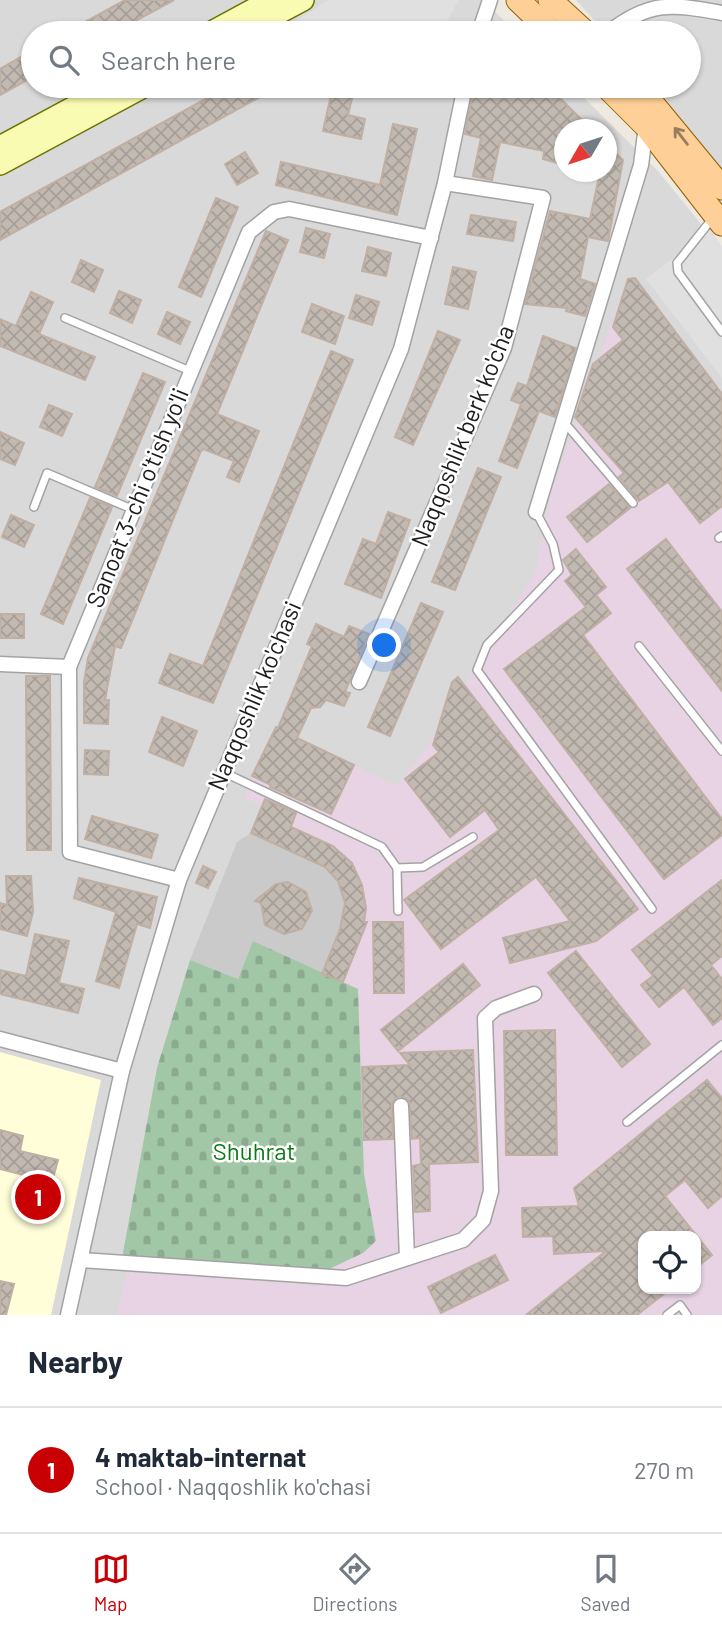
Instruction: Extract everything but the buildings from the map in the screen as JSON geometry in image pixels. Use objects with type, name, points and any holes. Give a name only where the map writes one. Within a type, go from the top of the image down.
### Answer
[{"type":"main road","points":[[232,21],[271,0]]},
{"type":"main road","points":[[264,21],[303,0]]},
{"type":"main road","points":[[518,0],[540,21]]},
{"type":"main road","points":[[550,0],[573,21]]},
{"type":"main road","points":[[0,147],[91,98]]},
{"type":"main road","points":[[0,164],[123,98]]},
{"type":"main road","points":[[618,98],[646,126],[720,216]]},
{"type":"main road","points":[[648,98],[722,188]]},
{"type":"street","points":[[483,21],[490,0]]},
{"type":"street","points":[[623,21],[631,14],[652,6],[722,13]]},
{"type":"street","name":"Naqqoshlik ko'chasi","points":[[68,1315],[122,1071],[179,880],[401,349],[431,238],[462,98]]},
{"type":"street","points":[[536,512],[641,165],[646,126]]},
{"type":"street","name":"Naqqoshlik berk ko'cha","points":[[359,682],[503,348],[543,198],[444,183]]},
{"type":"street","name":"Sanoat 3-chi o'tish yo'li","points":[[179,880],[70,852],[69,667],[249,232],[274,212],[289,209],[431,238]]},
{"type":"street","points":[[0,664],[69,667]]},
{"type":"street","points":[[80,1260],[346,1278],[463,1240],[483,1220],[491,1191],[485,1018],[496,1008],[534,995]]},
{"type":"street","points":[[0,1039],[122,1071]]},
{"type":"street","points":[[401,1106],[407,1258]]},
{"type":"lane","points":[[720,216],[677,263],[678,272],[722,332]]},
{"type":"lane","points":[[65,318],[190,371]]},
{"type":"lane","points":[[564,421],[633,503]]},
{"type":"lane","points":[[34,507],[47,473],[134,510]]},
{"type":"lane","points":[[536,512],[553,544],[559,570],[487,645],[477,670],[652,909]]},
{"type":"lane","points":[[639,646],[722,751]]},
{"type":"lane","points":[[223,772],[382,847],[397,868],[398,911]]},
{"type":"lane","points":[[397,868],[423,867],[473,836]]},
{"type":"lane","points":[[627,1122],[722,1045]]},
{"type":"lane","points":[[667,1315],[680,1305],[687,1315]]},
{"type":"shaded area","points":[[0,0],[482,0],[505,21],[21,21],[21,98],[584,98],[605,119],[554,119],[554,182],[617,182],[617,130],[658,171],[722,250],[722,1315],[0,1315]]},
{"type":"shaded area","points":[[329,0],[459,0],[447,21],[295,21]]},
{"type":"shaded area","points":[[576,0],[722,0],[722,186],[665,98],[701,98],[701,21],[595,21]]},
{"type":"shaded area","points":[[710,230],[722,246],[722,378],[646,279]]},
{"type":"shaded area","points":[[618,304],[722,444],[722,1315],[117,1315],[127,1270],[319,1286],[327,1270],[363,1253],[375,1241],[364,1174],[358,989],[343,982],[291,827],[294,818],[244,798],[276,727],[397,786],[427,748],[536,571],[551,493]]},
{"type":"shaded area","points":[[262,806],[294,818],[291,827],[333,846],[352,863],[362,885],[366,908],[362,935],[322,974],[253,942],[238,979],[190,960],[237,842],[251,833]]},
{"type":"shaded area","points":[[0,1052],[101,1080],[51,1315],[0,1315]]},
{"type":"green space","name":"Shuhrat","points":[[253,941],[358,989],[364,1174],[376,1241],[363,1253],[327,1270],[122,1258],[157,1068],[190,960],[238,979]]},
{"type":"place","name":"4 maktab-internat","points":[[38,1197]]}]
